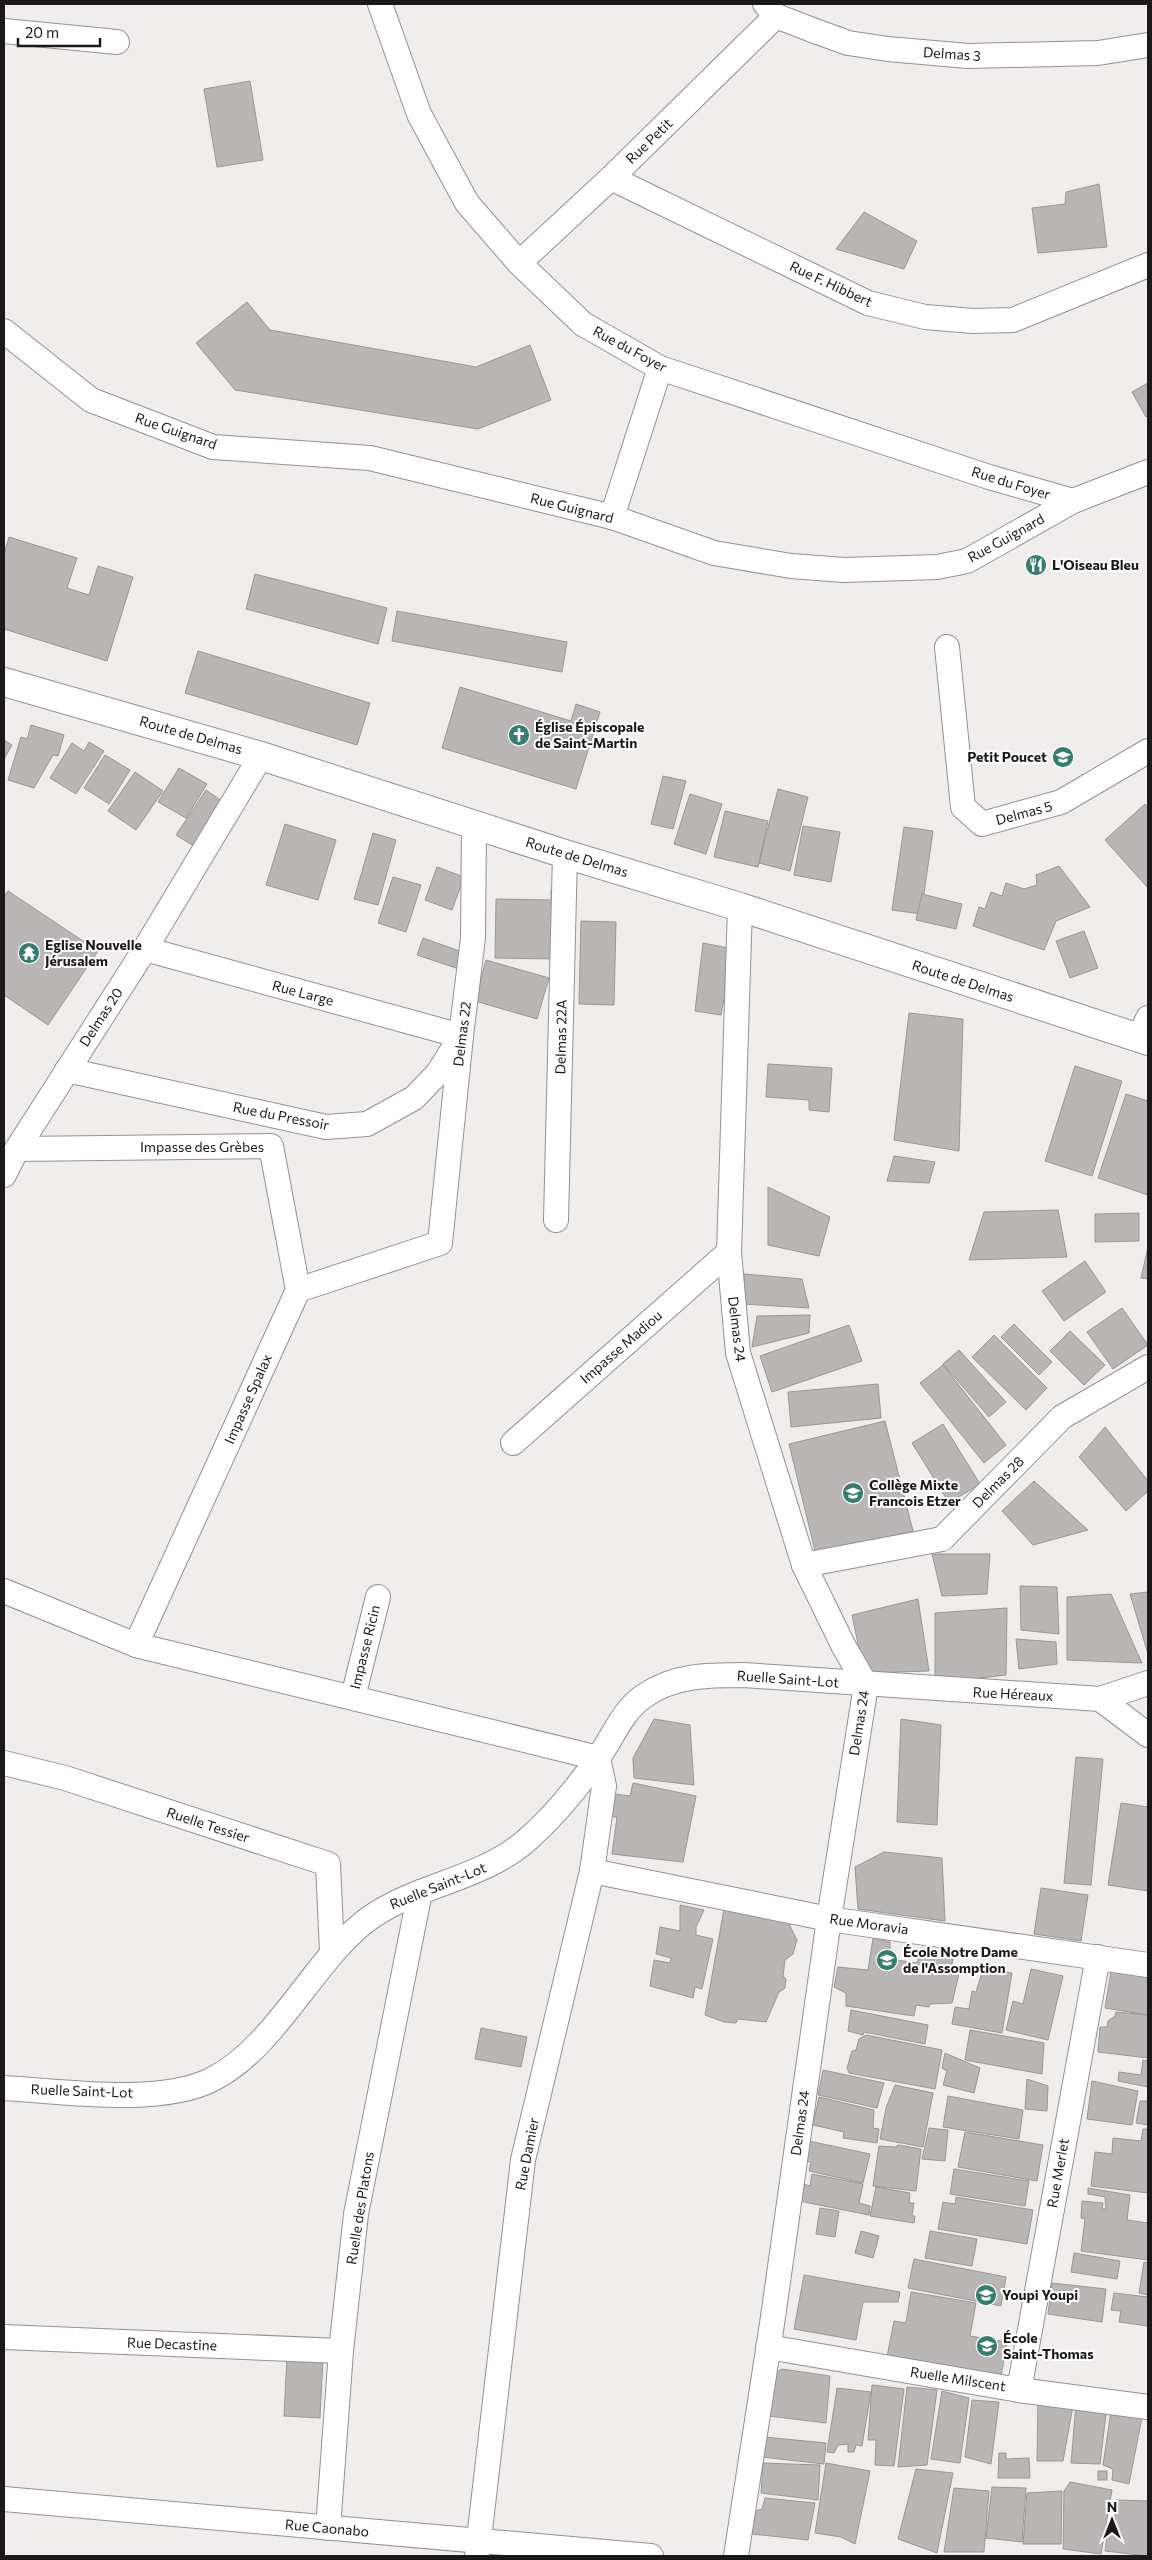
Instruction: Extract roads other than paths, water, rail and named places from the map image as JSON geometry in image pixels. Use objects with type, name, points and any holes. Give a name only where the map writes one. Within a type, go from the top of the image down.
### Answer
[{"type":"main road","name":"Route de Delmas","points":[[4,682],[262,756],[565,854],[1145,1032]]},
{"type":"street","name":"Rue du Foyer","points":[[380,4],[419,114],[467,204],[519,263],[583,324],[660,368],[990,477],[1073,501]]},
{"type":"street","name":"Rue Petit","points":[[519,263],[611,178],[770,10]]},
{"type":"street","name":"Delmas 3","points":[[770,10],[848,43],[968,56],[1098,53],[1148,45]]},
{"type":"street","points":[[4,31],[117,42]]},
{"type":"street","name":"Rue F. Hibbert","points":[[611,178],[868,303],[925,317],[973,321],[1013,320],[1148,265]]},
{"type":"street","name":"Rue Guignard","points":[[4,331],[92,400],[213,447],[370,458],[612,517],[714,553],[791,566],[844,570],[937,567],[967,561],[1073,501],[1148,472]]},
{"type":"street","points":[[612,517],[660,368]]},
{"type":"street","name":"Delmas 5","points":[[947,647],[963,807],[982,824],[1061,802],[1148,751]]},
{"type":"street","name":"Delmas 20","points":[[9,1161],[145,949],[262,756]]},
{"type":"street","name":"Delmas 22","points":[[298,1290],[440,1243],[473,938],[474,825]]},
{"type":"street","name":"Delmas 22A","points":[[556,1220],[565,854]]},
{"type":"street","name":"Delmas 24","points":[[736,2556],[768,2348],[829,1919],[866,1685],[842,1645],[804,1566],[738,1353],[729,1252],[740,907]]},
{"type":"street","name":"Rue Large","points":[[145,949],[461,1036]]},
{"type":"street","name":"Rue du Pressoir","points":[[67,1070],[326,1127],[366,1124],[414,1098],[438,1073],[461,1036]]},
{"type":"street","name":"Impasse des Grèbes","points":[[9,1161],[271,1146],[298,1290]]},
{"type":"street","name":"Impasse Madiou","points":[[513,1443],[729,1252]]},
{"type":"street","name":"Impasse Spalax","points":[[136,1645],[298,1290]]},
{"type":"street","name":"Delmas 28","points":[[804,1566],[942,1539],[1062,1417],[1148,1367]]},
{"type":"street","points":[[4,1591],[136,1645],[598,1758]]},
{"type":"street","name":"Impasse Ricin","points":[[353,1697],[378,1597]]},
{"type":"street","name":"Ruelle Saint-Lot","points":[[4,2088],[125,2095],[176,2092],[211,2080],[242,2058],[269,2031],[332,1952],[357,1927],[387,1906],[490,1865],[526,1841],[553,1814],[598,1758],[622,1717],[643,1697],[670,1682],[700,1675],[744,1675],[866,1685]]},
{"type":"street","points":[[1100,1699],[1148,1683]]},
{"type":"street","name":"Rue Héreaux","points":[[866,1685],[1100,1699]]},
{"type":"street","points":[[1100,1699],[1148,1735]]},
{"type":"street","name":"Rue Damier","points":[[478,2549],[523,2160],[592,1871],[604,1786],[598,1758]]},
{"type":"street","name":"Ruelle Tessier","points":[[4,1763],[65,1778],[328,1864],[332,1952]]},
{"type":"street","name":"Rue Moravia","points":[[592,1871],[829,1919],[1148,1964]]},
{"type":"street","name":"Ruelle des Platons","points":[[328,2528],[341,2351],[356,2214],[420,1892]]},
{"type":"street","name":"Rue Merlet","points":[[1019,2390],[1098,1957]]},
{"type":"street","name":"Rue Decastine","points":[[4,2337],[341,2351]]},
{"type":"street","name":"Ruelle Milscent","points":[[768,2348],[1019,2390],[1148,2407]]},
{"type":"street","name":"Rue Caonabo","points":[[4,2499],[328,2528],[478,2549],[651,2556]]},
{"type":"place","name":"L'Oiseau Bleu","points":[[1036,565]]},
{"type":"place","name":"Église Épiscopale de Saint-Martin","points":[[519,735]]},
{"type":"place","name":"Petit Poucet","points":[[1063,757]]},
{"type":"place","name":"Eglise Nouvelle Jérusalem","points":[[29,953]]},
{"type":"place","name":"Collège Mixte Francois Etzer","points":[[853,1493]]},
{"type":"place","name":"École Notre Dame de l'Assomption","points":[[887,1960]]},
{"type":"place","name":"Youpi Youpi","points":[[986,2295]]},
{"type":"place","name":"École Saint-Thomas","points":[[987,2346]]}]
